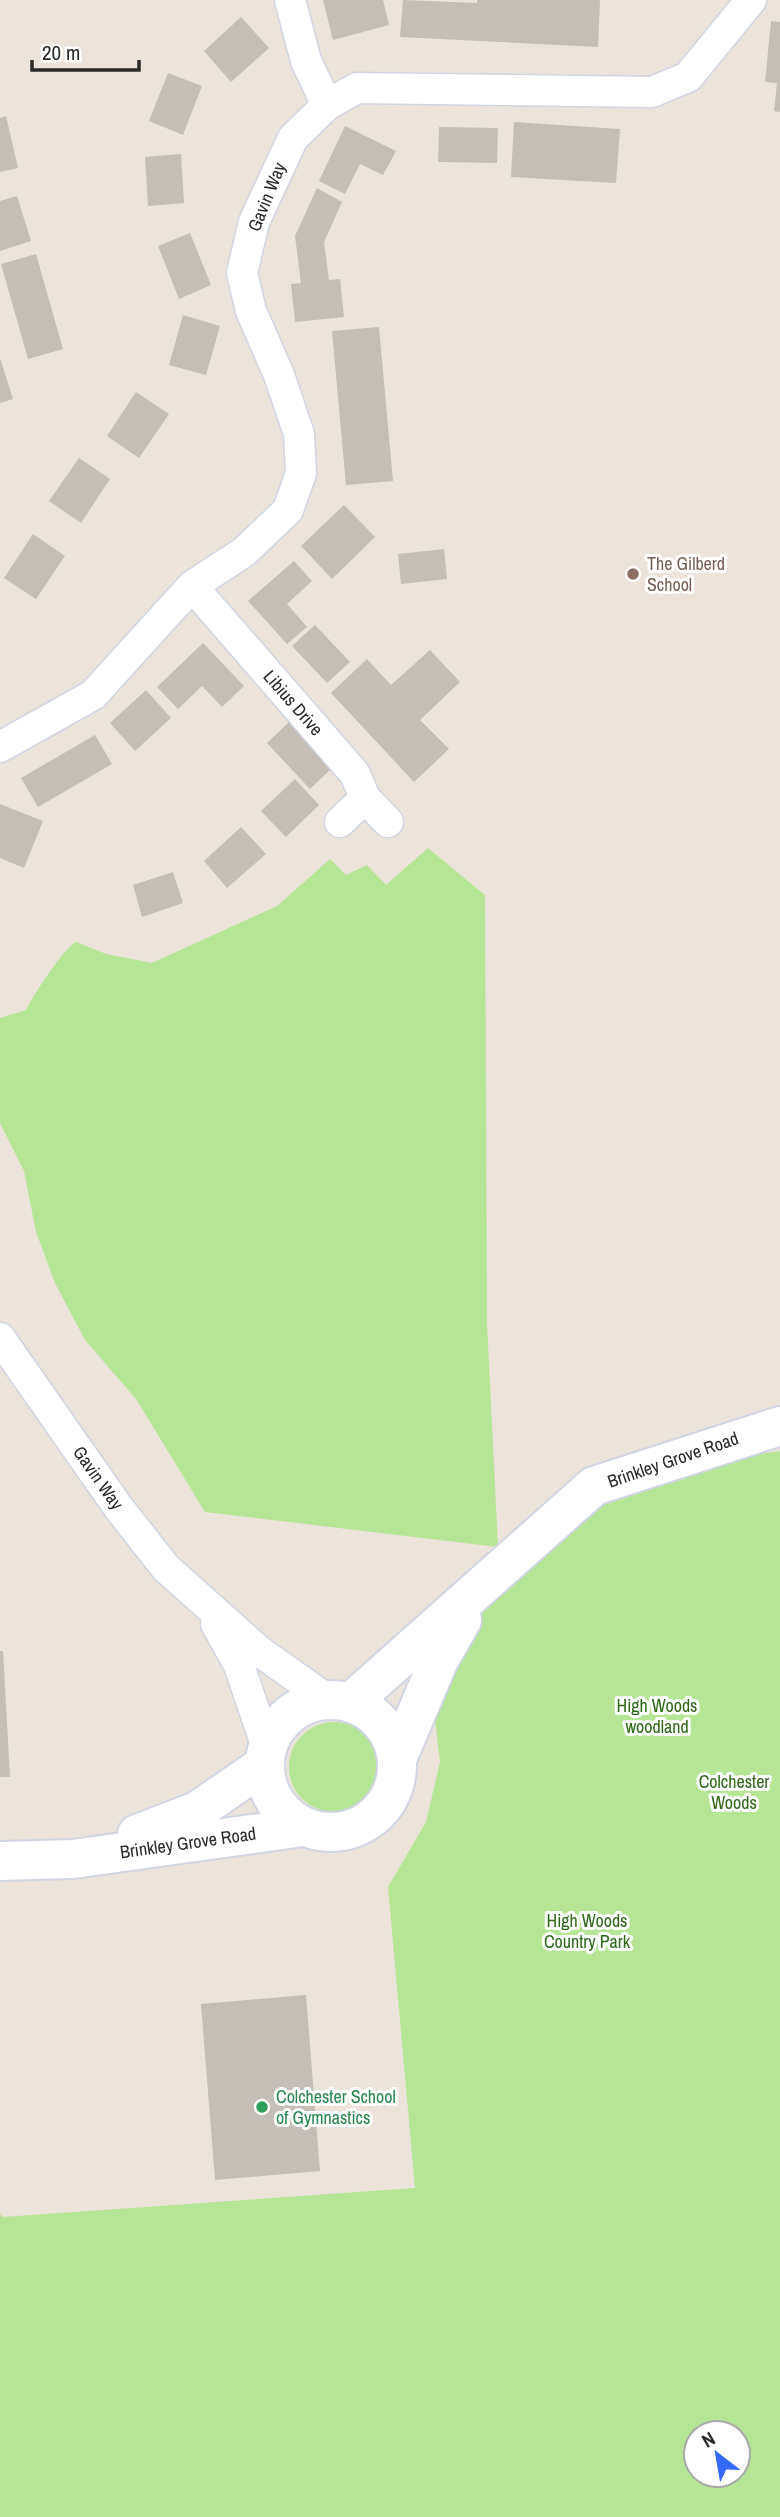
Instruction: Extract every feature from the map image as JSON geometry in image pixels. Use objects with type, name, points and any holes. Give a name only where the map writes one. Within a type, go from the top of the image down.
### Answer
[{"type":"street","points":[[290,0],[306,61],[327,105]]},
{"type":"street","name":"Gavin Way","points":[[0,747],[93,695],[192,586],[244,552],[288,510],[301,473],[299,434],[279,375],[251,311],[243,274],[254,222],[293,138],[327,105],[357,88],[652,92],[688,77],[751,0]]},
{"type":"street","name":"Libius Drive","points":[[192,586],[355,774],[365,798],[388,822]]},
{"type":"street","points":[[340,822],[365,798]]},
{"type":"street","name":"Gavin Way","points":[[0,1340],[117,1507],[166,1568],[259,1651],[339,1702]]},
{"type":"street","name":"Brinkley Grove Road","points":[[339,1702],[478,1590],[594,1486],[780,1426]]},
{"type":"street","name":"Brinkley Grove Road","points":[[397,1759],[439,1660],[478,1590]]},
{"type":"street","name":"Gavin Way","points":[[208,1608],[239,1665],[266,1756]]},
{"type":"street","points":[[339,1702],[371,1713],[387,1730],[397,1759],[395,1782],[386,1803],[377,1815],[358,1827],[335,1832],[303,1827],[284,1814],[271,1795],[266,1756],[286,1717],[306,1705],[339,1702]]},
{"type":"street","name":"Brinkley Grove Road","points":[[73,1859],[197,1811],[266,1756]]},
{"type":"street","name":"Brinkley Grove Road","points":[[0,1861],[73,1859],[303,1827]]},
{"type":"green space","points":[[428,848],[485,895],[487,1323],[498,1547],[205,1512],[136,1399],[85,1340],[55,1283],[36,1232],[24,1171],[0,1123],[0,1018],[26,1010],[57,962],[76,942],[106,954],[152,963],[277,906],[330,859],[346,875],[367,865],[386,885]]},
{"type":"green space","name":"High Woods Country Park","points":[[780,1451],[780,2517],[0,2517],[0,2214],[3,2217],[415,2188],[388,1887],[426,1822],[440,1762],[435,1720],[452,1668],[480,1614],[520,1566],[612,1496],[714,1461]]},
{"type":"green space","points":[[334,1722],[359,1730],[371,1742],[379,1767],[371,1792],[359,1804],[334,1812],[309,1804],[297,1792],[289,1767],[297,1742],[309,1730]]},
{"type":"building","points":[[323,0],[383,0],[389,25],[333,40]]},
{"type":"building","points":[[403,0],[477,3],[477,0],[600,0],[598,47],[400,37]]},
{"type":"building","points":[[241,17],[269,48],[231,82],[204,51]]},
{"type":"building","points":[[771,21],[780,22],[780,112],[774,111],[777,83],[765,82]]},
{"type":"building","points":[[168,73],[202,86],[183,135],[149,121]]},
{"type":"building","points":[[6,116],[18,168],[0,172],[0,118]]},
{"type":"building","points":[[514,122],[620,129],[616,183],[511,177]]},
{"type":"building","points":[[345,126],[396,151],[383,175],[360,164],[345,194],[319,181]]},
{"type":"building","points":[[439,127],[498,128],[497,163],[438,162]]},
{"type":"building","points":[[181,154],[184,203],[148,206],[145,157]]},
{"type":"building","points":[[317,188],[342,202],[324,242],[329,280],[340,279],[344,317],[295,322],[291,284],[301,283],[295,236]]},
{"type":"building","points":[[17,196],[31,241],[0,251],[0,201]]},
{"type":"building","points":[[190,233],[211,285],[179,299],[158,246]]},
{"type":"building","points":[[36,254],[63,349],[28,359],[1,264]]},
{"type":"building","points":[[183,315],[220,326],[206,375],[169,365]]},
{"type":"building","points":[[379,327],[393,481],[346,485],[332,331]]},
{"type":"building","points":[[0,358],[13,399],[0,403]]},
{"type":"building","points":[[136,392],[169,414],[139,458],[107,436]]},
{"type":"building","points":[[79,458],[110,479],[81,523],[49,501]]},
{"type":"building","points":[[344,505],[375,537],[332,579],[301,546]]},
{"type":"building","points":[[33,534],[65,556],[36,599],[4,578]]},
{"type":"building","points":[[444,549],[447,579],[401,584],[398,554]]},
{"type":"building","points":[[294,561],[312,581],[287,604],[307,627],[287,644],[248,601]]},
{"type":"building","points":[[315,625],[350,662],[327,683],[292,646]]},
{"type":"building","points":[[203,643],[244,686],[222,707],[202,686],[178,709],[157,687]]},
{"type":"building","points":[[430,650],[460,682],[420,720],[449,749],[414,782],[331,693],[367,659],[391,685]]},
{"type":"building","points":[[146,690],[171,718],[135,751],[110,723]]},
{"type":"building","points":[[289,722],[332,768],[310,789],[267,743]]},
{"type":"building","points":[[95,735],[112,764],[38,807],[21,778]]},
{"type":"building","points":[[295,779],[319,805],[286,837],[261,811]]},
{"type":"building","points":[[0,804],[43,821],[24,868],[0,858]]},
{"type":"building","points":[[241,827],[266,854],[227,888],[204,861]]},
{"type":"building","points":[[173,872],[183,903],[142,917],[133,885]]},
{"type":"building","points":[[0,1651],[3,1651],[10,1777],[0,1777]]},
{"type":"building","name":"Colchester School of Gymnastics","points":[[306,1995],[320,2171],[215,2180],[201,2004]]},
{"type":"place","name":"The Gilberd School","points":[[633,574]]},
{"type":"place","name":"Colchester School of Gymnastics","points":[[262,2107]]},
{"type":"park label","name":"High Woods woodland","points":[[657,1716]]},
{"type":"park label","name":"Colchester Woods","points":[[734,1792]]}]
